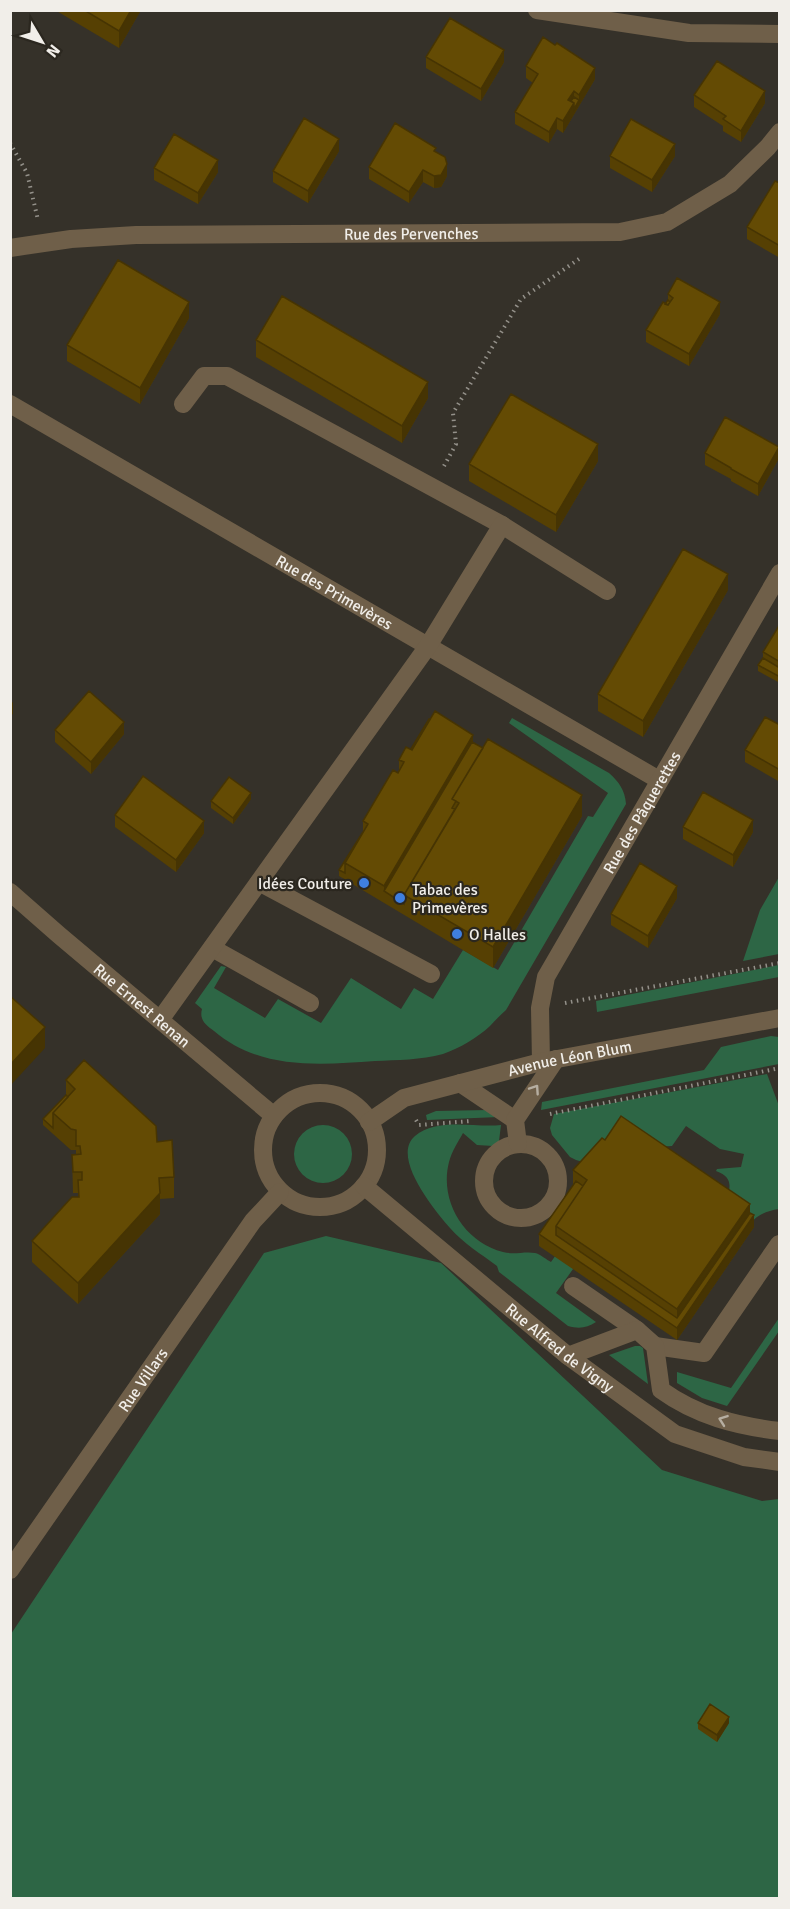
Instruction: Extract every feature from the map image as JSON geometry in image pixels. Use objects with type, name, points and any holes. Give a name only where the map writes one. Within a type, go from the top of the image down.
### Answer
[{"type":"street","points":[[537,10],[689,33],[780,34]]},
{"type":"street","name":"Rue des Pervenches","points":[[10,248],[136,235],[620,232],[667,222],[730,184],[780,132]]},
{"type":"street","points":[[183,404],[204,376],[226,376],[502,525],[607,591]]},
{"type":"street","name":"Rue des Primevères","points":[[10,404],[659,780]]},
{"type":"street","points":[[160,1020],[428,646],[502,525]]},
{"type":"street","name":"Rue des Pâquerettes","points":[[548,1061],[540,1008],[546,977],[780,573]]},
{"type":"street","points":[[259,882],[431,974]]},
{"type":"street","name":"Rue Ernest Renan","points":[[10,892],[274,1116]]},
{"type":"street","points":[[212,948],[310,1003]]},
{"type":"street","name":"Avenue Léon Blum","points":[[369,1122],[404,1098],[460,1083],[548,1061],[780,1018]]},
{"type":"street","points":[[518,1144],[515,1120],[548,1061]]},
{"type":"street","points":[[460,1083],[515,1120]]},
{"type":"street","points":[[323,1093],[342,1098],[358,1107],[369,1122],[375,1138],[376,1155],[373,1171],[364,1186],[350,1198],[333,1206],[314,1207],[296,1203],[280,1192],[270,1179],[264,1164],[262,1147],[266,1131],[274,1116],[288,1103],[305,1095],[323,1093]]},
{"type":"street","points":[[518,1144],[531,1144],[552,1158],[559,1182],[556,1195],[549,1206],[540,1214],[528,1218],[515,1218],[494,1207],[484,1186],[484,1173],[496,1153],[507,1146],[518,1144]]},
{"type":"street","name":"Rue Alfred de Vigny","points":[[364,1186],[568,1356],[675,1434],[744,1457],[780,1462]]},
{"type":"street","name":"Rue Villars","points":[[10,1570],[253,1221],[280,1192]]},
{"type":"street","points":[[573,1286],[637,1330],[655,1346],[704,1353],[779,1244]]},
{"type":"street","points":[[568,1356],[637,1330]]},
{"type":"street","points":[[655,1346],[662,1390],[682,1405],[742,1426],[780,1431]]},
{"type":"path","points":[[10,142],[27,173],[43,243]]},
{"type":"path","points":[[433,488],[456,444],[453,413],[521,299],[591,251],[595,232]]},
{"type":"path","points":[[540,1008],[780,963]]},
{"type":"path","points":[[404,1098],[419,1125],[515,1120],[780,1068]]},
{"type":"green space","points":[[512,718],[609,773],[621,787],[626,804],[506,1010],[490,1026],[474,1039],[443,1054],[409,1059],[311,1064],[270,1059],[251,1053],[232,1044],[206,1024],[201,1016],[202,1009],[195,1003],[221,966],[226,967],[214,988],[265,1018],[278,999],[321,1023],[351,978],[401,1009],[414,988],[433,999],[463,950],[498,970],[588,816],[593,817],[608,793],[509,723]]},
{"type":"green space","points":[[779,877],[779,954],[743,961],[760,910]]},
{"type":"green space","points":[[779,965],[779,977],[597,1012],[596,1001]]},
{"type":"green space","points":[[771,1036],[779,1037],[779,1064],[541,1110],[542,1102],[704,1070],[721,1047]]},
{"type":"green space","points":[[767,1074],[779,1106],[779,1209],[763,1214],[750,1224],[725,1207],[729,1181],[716,1171],[717,1169],[741,1167],[744,1154],[720,1149],[686,1126],[672,1146],[654,1147],[583,1162],[570,1157],[552,1135],[550,1128],[554,1114]]},
{"type":"green space","points":[[488,1110],[499,1117],[427,1120],[426,1115],[436,1111]]},
{"type":"green space","points":[[457,1124],[501,1125],[499,1141],[493,1146],[477,1145],[463,1133],[449,1162],[447,1177],[451,1205],[466,1229],[489,1247],[507,1253],[535,1253],[551,1262],[560,1249],[578,1262],[556,1293],[596,1322],[589,1326],[579,1328],[568,1326],[461,1239],[435,1210],[411,1170],[408,1157],[409,1145],[415,1136],[424,1130]]},
{"type":"green space","points":[[323,1125],[334,1127],[347,1138],[352,1154],[350,1165],[339,1178],[323,1183],[312,1181],[299,1170],[294,1154],[296,1143],[307,1130]]},
{"type":"green space","points":[[326,1236],[441,1263],[662,1470],[762,1501],[779,1499],[779,1898],[11,1898],[11,1634],[264,1253]]},
{"type":"green space","points":[[779,1318],[779,1331],[727,1406],[702,1398],[677,1383],[677,1372],[731,1388]]},
{"type":"green space","points":[[635,1346],[643,1348],[648,1384],[609,1355]]},
{"type":"building","points":[[84,10],[131,10],[119,31]]},
{"type":"building","points":[[450,18],[504,50],[481,89],[426,57]]},
{"type":"building","points":[[543,37],[555,45],[557,43],[595,68],[579,95],[574,91],[568,100],[574,103],[563,121],[557,118],[549,132],[515,112],[538,74],[526,66]]},
{"type":"building","points":[[717,61],[765,91],[741,131],[723,119],[726,116],[694,95]]},
{"type":"building","points":[[574,97],[579,100],[574,109],[574,103],[571,101]]},
{"type":"building","points":[[304,118],[339,139],[308,191],[273,171]]},
{"type":"building","points":[[631,119],[675,144],[652,180],[610,156]]},
{"type":"building","points":[[395,123],[436,148],[434,151],[445,157],[447,164],[441,175],[434,176],[423,170],[409,192],[369,167]]},
{"type":"building","points":[[174,134],[218,160],[198,193],[154,168]]},
{"type":"building","points":[[775,181],[780,183],[780,246],[747,227]]},
{"type":"building","points":[[118,260],[189,302],[140,388],[67,345]]},
{"type":"building","points":[[677,278],[720,302],[689,354],[646,330],[663,302],[668,305],[673,298],[668,294]]},
{"type":"building","points":[[282,296],[428,382],[402,426],[256,340]]},
{"type":"building","points":[[511,394],[598,444],[556,515],[469,464]]},
{"type":"building","points":[[725,417],[779,447],[758,484],[705,453]]},
{"type":"building","points":[[683,549],[728,574],[643,721],[598,694]]},
{"type":"building","points":[[780,624],[780,662],[763,652]]},
{"type":"building","points":[[763,658],[780,668],[780,677],[758,665]]},
{"type":"building","points":[[89,691],[124,722],[91,762],[55,730]]},
{"type":"building","points":[[435,711],[473,735],[384,886],[345,863],[368,824],[363,821],[393,770],[398,773],[404,762],[399,760],[406,747],[412,750]]},
{"type":"building","points":[[765,717],[780,725],[780,770],[745,750]]},
{"type":"building","points":[[430,719],[412,750],[411,749]]},
{"type":"building","points":[[488,739],[582,795],[493,947],[404,895],[459,803],[452,799]]},
{"type":"building","points":[[472,742],[483,748],[452,799],[456,801],[452,808],[455,809],[404,895],[404,904],[384,891]]},
{"type":"building","points":[[143,776],[204,821],[176,860],[115,815]]},
{"type":"building","points":[[229,777],[251,793],[233,818],[211,801]]},
{"type":"building","points":[[703,792],[753,820],[733,855],[683,827]]},
{"type":"building","points":[[363,832],[345,863],[345,873],[339,870]]},
{"type":"building","points":[[640,863],[677,886],[648,936],[611,914]]},
{"type":"building","points":[[10,996],[45,1027],[10,1065]]},
{"type":"building","points":[[84,1060],[156,1126],[157,1142],[172,1140],[174,1177],[159,1178],[160,1193],[78,1283],[32,1241],[72,1197],[79,1197],[78,1180],[82,1180],[82,1172],[73,1172],[72,1155],[81,1154],[80,1146],[76,1146],[76,1130],[71,1129],[53,1113],[75,1089],[66,1080]]},
{"type":"building","points":[[66,1095],[68,1097],[53,1113],[53,1128],[43,1119]]},
{"type":"building","points":[[621,1116],[750,1204],[677,1309],[556,1226],[587,1180],[573,1170],[602,1138],[605,1140]]},
{"type":"building","points":[[576,1181],[583,1186],[556,1226],[556,1235],[677,1318],[750,1213],[754,1215],[677,1328],[539,1234]]},
{"type":"building","points":[[710,1704],[729,1717],[717,1735],[698,1723]]},
{"type":"place","name":"Idées Couture","points":[[364,883]]},
{"type":"place","name":"Tabac des Primevères","points":[[400,898]]},
{"type":"place","name":"O Halles","points":[[457,934]]}]
